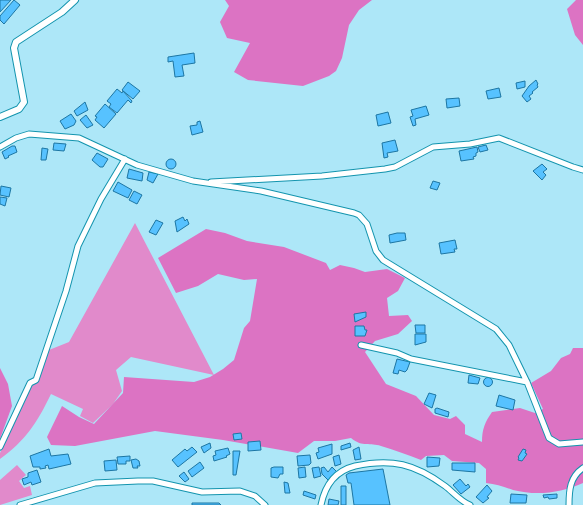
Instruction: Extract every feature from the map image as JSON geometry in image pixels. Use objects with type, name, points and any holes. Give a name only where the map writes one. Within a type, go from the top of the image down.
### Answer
[{"type":"street","points":[[0,118],[19,109],[24,102],[14,48],[16,42],[58,14],[75,0]]},
{"type":"street","points":[[0,146],[16,138],[29,134],[79,138],[137,165],[192,181],[261,191],[359,215],[370,229],[376,251],[383,260],[496,329],[505,339],[526,382],[545,430],[552,441],[559,444],[583,442]]},
{"type":"street","points":[[204,183],[322,176],[385,169],[395,167],[433,147],[470,144],[499,138],[583,170]]},
{"type":"street","points":[[0,447],[30,383],[36,380],[66,291],[78,246],[89,221],[125,160]]},
{"type":"street","points":[[361,345],[397,353],[411,359],[526,382]]},
{"type":"street","points":[[321,505],[324,494],[337,474],[344,469],[384,462],[396,462],[413,468],[445,485],[470,505]]},
{"type":"street","points":[[569,505],[572,482],[578,471],[583,468]]},
{"type":"street","points":[[20,505],[95,483],[138,481],[153,481],[202,492],[240,491],[255,496],[265,505]]},
{"type":"shaded area","points":[[225,0],[372,0],[359,10],[349,25],[342,58],[336,71],[329,76],[303,86],[248,80],[234,72],[250,43],[227,38],[220,22],[229,6]]},
{"type":"shaded area","points":[[576,0],[583,0],[583,45],[575,35],[567,9]]},
{"type":"shaded area","points":[[135,223],[214,375],[131,357],[116,370],[122,391],[113,404],[93,423],[80,416],[83,409],[51,394],[41,414],[24,438],[0,459],[0,453],[30,387],[38,382],[49,350],[69,342]]},
{"type":"shaded area","points":[[206,229],[225,233],[247,241],[284,247],[326,263],[330,270],[340,265],[365,272],[387,269],[405,278],[398,291],[387,298],[389,316],[408,315],[412,321],[398,334],[375,341],[365,352],[386,384],[416,396],[434,415],[450,419],[456,416],[465,425],[465,434],[482,442],[484,426],[492,412],[520,408],[535,413],[543,409],[531,383],[551,371],[561,358],[570,354],[573,348],[583,348],[583,483],[558,491],[540,493],[522,492],[486,483],[486,469],[479,463],[452,461],[444,455],[426,456],[421,460],[381,446],[359,443],[351,438],[335,441],[314,441],[298,453],[223,440],[155,431],[75,446],[51,445],[47,437],[62,406],[79,417],[94,424],[123,393],[124,377],[194,382],[210,377],[234,360],[244,328],[250,321],[257,279],[244,280],[218,274],[198,286],[176,293],[158,258]]},
{"type":"shaded area","points":[[0,368],[8,384],[12,406],[0,439]]},
{"type":"shaded area","points":[[17,465],[26,475],[19,481],[24,488],[30,486],[32,495],[0,505],[0,480]]},
{"type":"building","points":[[0,0],[11,0],[0,12]]},
{"type":"building","points":[[14,0],[20,5],[4,24],[0,20],[0,16]]},
{"type":"building","points":[[194,53],[195,63],[182,65],[184,76],[175,77],[173,61],[168,62],[168,57]]},
{"type":"building","points":[[536,80],[538,87],[529,96],[531,99],[527,102],[522,96],[529,86]]},
{"type":"building","points":[[525,81],[525,87],[517,89],[516,83]]},
{"type":"building","points":[[128,82],[140,91],[133,99],[122,90]]},
{"type":"building","points":[[499,88],[501,97],[488,99],[486,91]]},
{"type":"building","points":[[117,89],[122,93],[123,91],[132,101],[131,103],[128,100],[117,113],[109,107],[111,104],[107,101]]},
{"type":"building","points":[[459,98],[460,106],[447,108],[446,99]]},
{"type":"building","points":[[85,102],[88,110],[77,116],[74,111]]},
{"type":"building","points":[[105,104],[116,114],[104,128],[95,120],[97,117],[95,116]]},
{"type":"building","points":[[426,106],[429,115],[415,119],[416,125],[413,126],[410,117],[413,116],[411,110]]},
{"type":"building","points":[[388,112],[391,123],[378,126],[376,115]]},
{"type":"building","points":[[71,114],[76,121],[74,125],[65,129],[60,121]]},
{"type":"building","points":[[86,115],[93,125],[87,128],[80,120]]},
{"type":"building","points":[[200,121],[203,132],[192,135],[190,126],[197,125],[197,122]]},
{"type":"building","points":[[395,140],[398,151],[387,153],[388,157],[384,158],[382,143]]},
{"type":"building","points":[[54,143],[66,144],[64,151],[53,150]]},
{"type":"building","points":[[486,145],[488,150],[480,152],[478,147]]},
{"type":"building","points":[[12,146],[15,146],[17,152],[5,159],[2,152]]},
{"type":"building","points":[[477,147],[478,152],[476,153],[476,156],[473,157],[474,159],[461,161],[459,151]]},
{"type":"building","points":[[42,148],[48,149],[46,160],[41,160]]},
{"type":"building","points":[[97,153],[108,159],[103,167],[100,167],[92,160]]},
{"type":"building","points":[[169,159],[173,159],[175,160],[175,168],[169,169],[166,166],[166,162]]},
{"type":"building","points":[[542,164],[547,169],[543,172],[546,175],[542,180],[533,171]]},
{"type":"building","points":[[129,169],[143,173],[142,181],[127,178]]},
{"type":"building","points":[[149,172],[158,174],[153,183],[147,180]]},
{"type":"building","points":[[433,181],[440,183],[437,190],[430,188]]},
{"type":"building","points":[[118,182],[132,190],[128,198],[113,191]]},
{"type":"building","points":[[1,186],[11,188],[9,197],[0,195]]},
{"type":"building","points":[[134,191],[142,195],[137,204],[129,200]]},
{"type":"building","points":[[0,197],[7,198],[5,206],[0,204]]},
{"type":"building","points":[[183,217],[185,221],[187,219],[189,224],[177,232],[175,221]]},
{"type":"building","points":[[156,220],[163,223],[156,235],[149,232]]},
{"type":"building","points":[[405,233],[406,240],[390,243],[389,235]]},
{"type":"building","points":[[455,240],[457,249],[454,249],[455,252],[441,254],[439,243]]},
{"type":"building","points":[[366,312],[366,317],[355,322],[354,314]]},
{"type":"building","points":[[415,325],[425,325],[425,333],[416,333]]},
{"type":"building","points":[[355,326],[364,326],[365,330],[367,330],[365,336],[355,336]]},
{"type":"building","points":[[415,334],[426,334],[426,342],[415,345]]},
{"type":"building","points":[[397,359],[410,362],[405,372],[399,370],[398,374],[393,373]]},
{"type":"building","points":[[469,375],[480,378],[478,384],[468,383]]},
{"type":"building","points":[[488,377],[493,382],[488,387],[483,382]]},
{"type":"building","points":[[429,393],[436,395],[432,408],[424,404]]},
{"type":"building","points":[[499,395],[515,400],[513,410],[496,406]]},
{"type":"building","points":[[437,408],[449,412],[448,417],[435,413],[435,409]]},
{"type":"building","points":[[241,433],[242,439],[234,440],[233,434]]},
{"type":"building","points":[[260,441],[261,450],[248,451],[248,442]]},
{"type":"building","points":[[210,443],[211,448],[204,453],[201,447]]},
{"type":"building","points":[[350,443],[351,447],[341,450],[341,446]]},
{"type":"building","points":[[332,444],[332,454],[318,459],[316,453],[319,452],[318,448]]},
{"type":"building","points":[[192,447],[197,452],[178,467],[172,460],[185,449],[187,451]]},
{"type":"building","points":[[359,447],[361,459],[355,460],[353,450]]},
{"type":"building","points":[[228,448],[230,454],[226,456],[227,457],[214,461],[213,456],[216,455],[215,451]]},
{"type":"building","points":[[49,449],[51,456],[68,454],[71,464],[49,469],[48,465],[45,466],[46,468],[40,469],[40,467],[33,467],[30,456]]},
{"type":"building","points":[[523,449],[526,450],[525,453],[527,454],[522,461],[518,460],[518,457]]},
{"type":"building","points":[[233,451],[240,451],[236,475],[233,475]]},
{"type":"building","points":[[310,455],[311,463],[309,465],[298,466],[297,456]]},
{"type":"building","points":[[339,455],[341,464],[335,466],[333,457]]},
{"type":"building","points":[[130,456],[130,461],[126,461],[126,464],[118,464],[117,457]]},
{"type":"building","points":[[427,457],[440,458],[439,466],[427,467]]},
{"type":"building","points":[[136,459],[139,461],[140,466],[137,466],[138,468],[133,468],[131,460]]},
{"type":"building","points":[[116,460],[117,470],[105,471],[104,461]]},
{"type":"building","points":[[200,462],[204,468],[192,477],[188,471]]},
{"type":"building","points":[[452,463],[475,463],[475,472],[452,470]]},
{"type":"building","points":[[283,467],[283,474],[280,474],[278,478],[271,477],[271,468]]},
{"type":"building","points":[[305,467],[306,477],[299,478],[298,468]]},
{"type":"building","points":[[319,467],[321,476],[314,478],[312,468]]},
{"type":"building","points":[[324,467],[328,472],[332,467],[337,472],[329,481],[322,474],[321,468]]},
{"type":"building","points":[[383,469],[390,505],[354,505],[351,483],[348,483],[346,475],[349,473]]},
{"type":"building","points":[[37,470],[41,482],[32,485],[31,482],[24,485],[22,479],[28,477],[28,473]]},
{"type":"building","points":[[184,472],[189,479],[185,482],[179,476]]},
{"type":"building","points":[[460,479],[466,486],[468,484],[470,487],[461,494],[453,485]]},
{"type":"building","points":[[284,482],[288,483],[290,493],[285,493]]},
{"type":"building","points":[[487,485],[492,491],[487,497],[489,498],[483,503],[476,497]]},
{"type":"building","points":[[341,486],[346,486],[346,505],[341,505]]},
{"type":"building","points":[[304,491],[316,495],[315,499],[303,495]]},
{"type":"building","points":[[511,494],[527,495],[526,503],[510,503]]},
{"type":"building","points":[[557,494],[557,498],[549,499],[548,497],[544,498],[543,495]]},
{"type":"building","points":[[329,499],[339,501],[338,505],[328,505]]},
{"type":"building","points":[[192,503],[219,503],[221,505],[192,505]]}]
